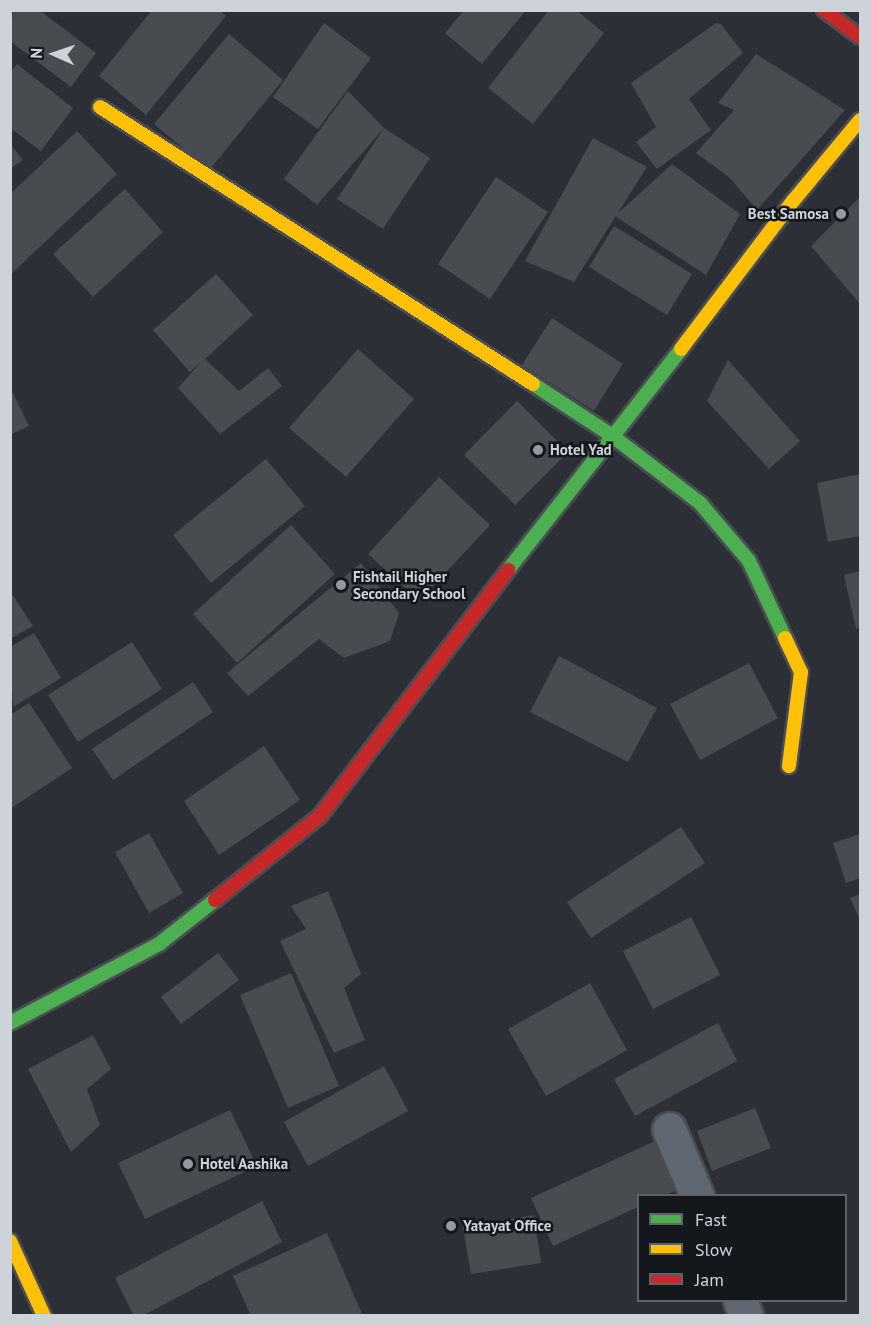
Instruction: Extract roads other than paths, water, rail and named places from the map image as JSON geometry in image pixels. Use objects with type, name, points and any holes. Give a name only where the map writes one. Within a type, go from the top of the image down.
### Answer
[{"type":"main road","points":[[824,10],[861,37]]},
{"type":"main road","points":[[100,107],[360,270],[611,435],[700,503],[749,561],[801,672],[789,766]]},
{"type":"main road","points":[[10,1023],[159,944],[320,816],[611,435],[861,120]]},
{"type":"main road","points":[[10,1241],[44,1316]]},
{"type":"street","points":[[669,1129],[696,1194]]},
{"type":"place","name":"Best Samosa","points":[[841,214]]},
{"type":"place","name":"Hotel Yad","points":[[538,450]]},
{"type":"place","name":"Fishtail Higher Secondary School","points":[[341,585]]},
{"type":"place","name":"Hotel Aashika","points":[[188,1164]]},
{"type":"place","name":"Yatayat Office","points":[[451,1226]]}]
